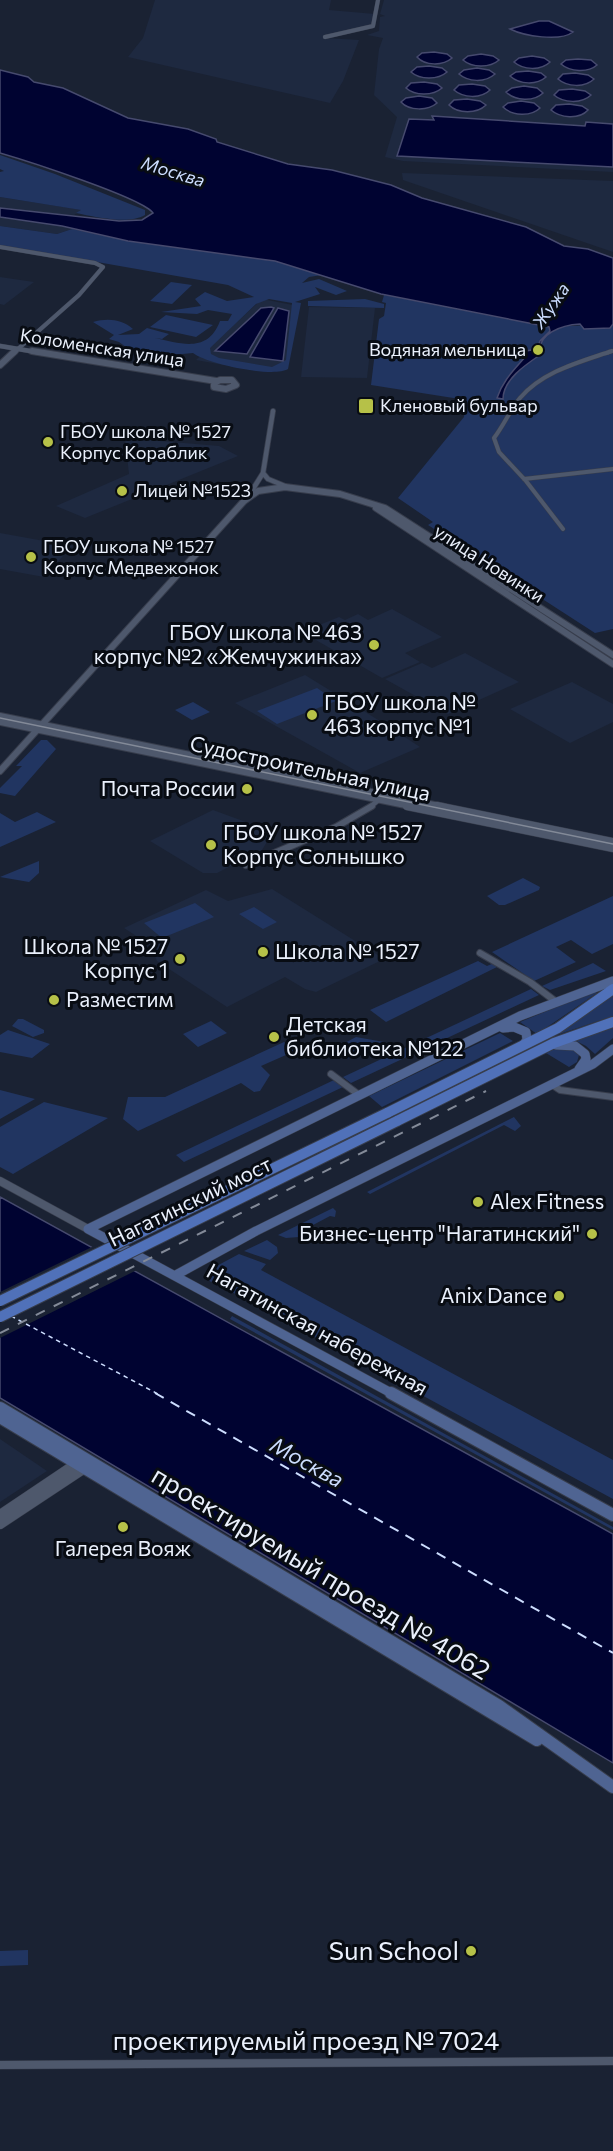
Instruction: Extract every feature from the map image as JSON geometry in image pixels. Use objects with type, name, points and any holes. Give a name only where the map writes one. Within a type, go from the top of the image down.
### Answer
[{"type":"main road","points":[[88,1229],[555,1000],[613,981]]},
{"type":"main road","name":"Нагатинский мост","points":[[0,1301],[558,1028],[613,989]]},
{"type":"main road","name":"Нагатинский мост","points":[[0,1317],[546,1047],[613,1022]]},
{"type":"main road","points":[[492,1031],[507,1026],[522,1029],[528,1037],[522,1046]]},
{"type":"main road","points":[[546,1047],[564,1044],[582,1051],[586,1058],[574,1072]]},
{"type":"main road","points":[[176,1275],[226,1246],[593,1064],[613,1049]]},
{"type":"main road","points":[[114,1242],[106,1230],[118,1214]]},
{"type":"main road","name":"Нагатинская набережная","points":[[88,1229],[613,1515]]},
{"type":"main road","name":"проектируемый проезд № 4062","points":[[0,1408],[85,1463],[613,1787]]},
{"type":"main road","name":"проектируемый проезд № 4062","points":[[0,1417],[85,1463]]},
{"type":"street","points":[[325,37],[373,26],[378,0]]},
{"type":"street","points":[[0,247],[95,262],[103,267],[102,272],[0,365]]},
{"type":"street","name":"Коломенская улица","points":[[0,346],[214,383]]},
{"type":"street","points":[[563,529],[524,479],[499,452],[494,438],[505,425],[520,399],[542,378],[613,351]]},
{"type":"street","points":[[0,771],[248,497],[264,472],[273,411]]},
{"type":"street","points":[[524,479],[613,469]]},
{"type":"street","name":"улица Новинки","points":[[264,472],[268,479],[285,486],[377,504],[415,526],[613,656]]},
{"type":"street","name":"улица Новинки","points":[[248,497],[265,488],[285,486]]},
{"type":"street","name":"улица Новинки","points":[[345,496],[374,507],[613,663]]},
{"type":"street","points":[[407,528],[407,525],[415,526]]},
{"type":"street","name":"Судостроительная улица","points":[[0,716],[38,727]]},
{"type":"street","name":"Судостроительная улица","points":[[0,722],[38,727],[613,842]]},
{"type":"street","points":[[246,865],[337,825],[370,808],[381,797]]},
{"type":"street","name":"Судостроительная улица","points":[[381,797],[613,848]]},
{"type":"street","points":[[480,952],[555,1000]]},
{"type":"street","points":[[331,1074],[359,1095]]},
{"type":"street","points":[[551,1084],[560,1090],[613,1097]]},
{"type":"street","name":"Нагатинская набережная","points":[[0,1181],[88,1229]]},
{"type":"street","points":[[0,1515],[85,1463]]},
{"type":"street","points":[[0,1524],[85,1463]]},
{"type":"street","name":"проектируемый проезд № 7024","points":[[0,2064],[613,2061]]},
{"type":"shaded area","points":[[155,0],[331,0],[329,10],[375,14],[373,23],[367,26],[325,38],[359,40],[343,81],[330,103],[128,57],[143,38]]},
{"type":"shaded area","points":[[384,0],[613,0],[613,172],[403,161],[385,157],[397,117],[374,95],[379,49],[383,38],[367,35],[379,31],[380,17],[385,16],[380,14]]},
{"type":"shaded area","points":[[0,155],[145,210],[145,215],[130,219],[112,219],[76,213],[81,210],[0,197],[0,172],[4,171],[0,169]]},
{"type":"shaded area","points":[[402,173],[613,181],[613,252],[403,180]]},
{"type":"shaded area","points":[[0,197],[83,210],[74,215],[30,213],[0,208]]},
{"type":"shaded area","points":[[0,217],[72,229],[57,234],[0,226]]},
{"type":"shaded area","points":[[0,226],[57,234],[72,229],[128,241],[275,261],[322,275],[309,277],[302,283],[319,279],[347,291],[336,295],[315,287],[320,294],[295,302],[301,303],[288,369],[269,372],[255,371],[225,365],[193,353],[172,355],[130,350],[119,342],[109,339],[114,335],[93,322],[114,320],[133,329],[118,335],[139,334],[147,328],[169,334],[162,339],[155,338],[193,344],[209,338],[220,321],[228,321],[232,314],[208,310],[197,314],[161,312],[201,306],[195,299],[205,292],[227,301],[254,297],[228,285],[0,245]],"holes":[[[269,299],[292,303],[286,360],[272,367],[219,358],[211,354],[210,348],[256,304]]]},
{"type":"shaded area","points":[[0,277],[34,282],[4,305],[0,304]]},
{"type":"shaded area","points":[[171,282],[192,285],[172,304],[150,301]]},
{"type":"shaded area","points":[[384,295],[549,327],[613,324],[613,629],[595,633],[428,525],[433,522],[398,498],[464,417],[466,400],[371,385],[379,319],[384,316],[386,303],[382,302]]},
{"type":"shaded area","points":[[262,299],[298,306],[286,369],[257,371],[196,360]]},
{"type":"shaded area","points":[[365,299],[384,304],[384,308],[308,306],[308,301]]},
{"type":"shaded area","points":[[309,307],[375,308],[367,378],[301,377]]},
{"type":"shaded area","points":[[166,315],[213,325],[196,337],[150,327]]},
{"type":"shaded area","name":"Лицей №1523","points":[[125,438],[219,446],[238,456],[85,518],[56,506],[129,474]]},
{"type":"shaded area","name":"ГБОУ школа № 1527 Корпус Медвежонок","points":[[0,533],[72,546],[44,577],[0,569]]},
{"type":"shaded area","name":"ГБОУ школа № 463 корпус №2 «Жемчужинка»","points":[[392,609],[442,637],[405,653],[420,662],[382,678],[302,632],[339,617],[345,620],[358,614],[368,620]]},
{"type":"shaded area","points":[[465,653],[519,682],[448,714],[385,679],[422,663],[432,668]]},
{"type":"shaded area","name":"ГБОУ школа № 463 корпус №1","points":[[305,675],[420,747],[360,773],[235,703]]},
{"type":"shaded area","points":[[572,682],[613,704],[613,722],[570,743],[510,709]]},
{"type":"shaded area","points":[[317,688],[336,701],[277,724],[257,711]]},
{"type":"shaded area","points":[[193,702],[210,712],[192,720],[175,710]]},
{"type":"shaded area","points":[[41,740],[47,740],[56,749],[15,796],[0,793],[0,788],[22,766],[16,766]]},
{"type":"shaded area","name":"ГБОУ школа № 1527 Корпус Солнышко","points":[[213,810],[273,832],[262,850],[217,873],[203,873],[150,841]]},
{"type":"shaded area","points":[[37,812],[56,822],[0,847],[0,813],[15,822]]},
{"type":"shaded area","points":[[39,861],[39,873],[29,882],[0,877]]},
{"type":"shaded area","points":[[523,878],[540,887],[539,890],[505,905],[499,905],[487,896]]},
{"type":"shaded area","name":"Школа № 1527","points":[[272,889],[384,959],[316,992],[305,989],[285,977],[227,1007],[157,961],[150,945],[124,928],[206,890],[228,901]]},
{"type":"shaded area","points":[[613,896],[613,944],[592,954],[571,940],[556,947],[576,962],[534,981],[492,952]]},
{"type":"shaded area","points":[[195,903],[214,917],[162,938],[144,923]]},
{"type":"shaded area","points":[[254,907],[277,922],[263,929],[239,914]]},
{"type":"shaded area","points":[[478,961],[487,966],[494,963],[499,966],[386,1022],[370,1010]]},
{"type":"shaded area","points":[[593,963],[606,971],[550,990],[542,986]]},
{"type":"shaded area","points":[[531,989],[539,995],[351,1083],[343,1077]]},
{"type":"shaded area","points":[[595,991],[597,993],[537,1034],[520,1022]]},
{"type":"shaded area","points":[[613,995],[613,1016],[548,1038]]},
{"type":"shaded area","points":[[18,1019],[23,1019],[44,1030],[44,1033],[33,1037],[12,1026]]},
{"type":"shaded area","points":[[211,1021],[227,1033],[198,1047],[183,1034]]},
{"type":"shaded area","points":[[613,1026],[613,1038],[595,1054],[574,1040]]},
{"type":"shaded area","points":[[8,1030],[50,1044],[32,1058],[0,1052],[0,1035]]},
{"type":"shaded area","points":[[500,1033],[513,1041],[382,1107],[369,1096]]},
{"type":"shaded area","points":[[356,1037],[384,1042],[347,1059],[337,1047]]},
{"type":"shaded area","points":[[284,1042],[295,1051],[261,1066],[270,1075],[260,1091],[254,1092],[241,1083],[138,1131],[123,1119],[128,1097],[165,1097]]},
{"type":"shaded area","points":[[556,1048],[573,1050],[579,1055],[577,1062],[569,1067],[546,1053]]},
{"type":"shaded area","points":[[334,1080],[343,1087],[184,1162],[176,1155]]},
{"type":"shaded area","points":[[0,1090],[35,1099],[0,1119]]},
{"type":"shaded area","points":[[44,1102],[108,1118],[13,1174],[0,1167],[0,1127]]},
{"type":"shaded area","points":[[514,1117],[521,1126],[515,1131],[504,1125],[370,1194],[367,1192]]},
{"type":"shaded area","points":[[333,1208],[336,1211],[335,1217],[330,1216],[298,1233],[299,1237],[286,1238],[278,1235]]},
{"type":"shaded area","points":[[267,1240],[277,1247],[278,1253],[270,1260],[244,1251]]},
{"type":"shaded area","points":[[239,1254],[266,1264],[261,1270],[613,1460],[613,1499],[219,1285],[215,1280],[211,1282],[208,1279],[211,1269]]},
{"type":"shaded area","points":[[232,1316],[613,1527],[613,1530],[230,1319]]},
{"type":"shaded area","points":[[0,1439],[47,1471],[0,1502]]},
{"type":"shaded area","points":[[28,1950],[28,1965],[0,1966],[0,1951]]},
{"type":"water","points":[[539,21],[549,21],[573,32],[560,37],[542,37],[510,29]]},
{"type":"water","points":[[422,53],[447,54],[452,58],[434,64],[417,57]]},
{"type":"water","points":[[481,54],[493,56],[499,60],[481,66],[463,60],[468,56]]},
{"type":"water","points":[[532,56],[544,58],[550,62],[542,67],[532,68],[522,67],[514,62],[519,58]]},
{"type":"water","points":[[566,60],[591,60],[597,65],[579,71],[561,64]]},
{"type":"water","points":[[417,67],[442,68],[447,72],[429,78],[411,72]]},
{"type":"water","points":[[477,68],[489,70],[495,74],[486,79],[477,80],[467,79],[459,74],[464,70]]},
{"type":"water","points":[[0,70],[28,77],[34,82],[63,88],[128,118],[188,129],[216,139],[217,142],[288,164],[332,170],[391,185],[422,198],[526,227],[564,246],[588,249],[613,258],[613,324],[610,328],[584,329],[580,324],[559,328],[552,332],[542,341],[540,355],[511,379],[503,399],[497,398],[506,380],[526,356],[526,351],[537,349],[540,341],[550,331],[549,327],[381,294],[275,261],[128,241],[62,226],[0,217],[0,208],[119,221],[142,220],[153,213],[145,206],[107,189],[0,153]]},
{"type":"water","points":[[516,72],[541,73],[546,77],[528,83],[510,76]]},
{"type":"water","points":[[563,74],[588,75],[594,79],[586,84],[576,85],[566,84],[558,79]]},
{"type":"water","points":[[411,83],[437,84],[442,88],[424,94],[406,88]]},
{"type":"water","points":[[459,85],[485,86],[490,90],[482,95],[472,96],[462,95],[454,90]]},
{"type":"water","points":[[524,86],[537,88],[543,93],[535,98],[524,99],[506,92],[512,88]]},
{"type":"water","points":[[559,90],[585,91],[591,95],[583,100],[572,101],[562,100],[554,95]]},
{"type":"water","points":[[419,96],[432,98],[437,103],[419,109],[401,102],[406,98]]},
{"type":"water","points":[[454,100],[480,101],[486,105],[468,112],[457,110],[449,105]]},
{"type":"water","points":[[521,101],[534,103],[540,108],[532,113],[522,114],[511,112],[503,107],[508,103]]},
{"type":"water","points":[[556,105],[582,106],[588,110],[575,117],[570,117],[559,115],[551,110]]},
{"type":"water","points":[[432,116],[585,126],[586,122],[613,124],[613,167],[397,156],[409,119],[434,120]]},
{"type":"water","points":[[261,308],[274,308],[247,354],[215,351]]},
{"type":"water","points":[[278,308],[289,311],[283,361],[250,357]]},
{"type":"water","name":"Москва","points":[[0,1197],[613,1534],[613,1763],[0,1398]]},
{"type":"pier","points":[[96,1245],[139,1269],[0,1338],[0,1292]]},
{"type":"ferry route","points":[[11,1316],[158,1394]]},
{"type":"ferry route","points":[[155,1393],[613,1653]]},
{"type":"tram line","points":[[0,718],[613,844]]},
{"type":"railway","points":[[0,1333],[486,1091]]},
{"type":"place","name":"Водяная мельница","points":[[538,350]]},
{"type":"place","name":"Кленовый бульвар","points":[[366,406]]},
{"type":"place","name":"ГБОУ школа № 1527 Корпус Кораблик","points":[[48,442]]},
{"type":"place","name":"Лицей №1523","points":[[122,491]]},
{"type":"place","name":"ГБОУ школа № 1527 Корпус Медвежонок","points":[[31,557]]},
{"type":"place","name":"ГБОУ школа № 463 корпус №2 «Жемчужинка»","points":[[374,645]]},
{"type":"place","name":"ГБОУ школа № 463 корпус №1","points":[[312,715]]},
{"type":"place","name":"Почта России","points":[[247,789]]},
{"type":"place","name":"ГБОУ школа № 1527 Корпус Солнышко","points":[[211,845]]},
{"type":"place","name":"Школа № 1527","points":[[263,952]]},
{"type":"place","name":"Школа № 1527 Корпус 1","points":[[180,959]]},
{"type":"place","name":"Разместим","points":[[54,1000]]},
{"type":"place","name":"Детская библиотека №122","points":[[274,1037]]},
{"type":"place","name":"Alex Fitness","points":[[478,1202]]},
{"type":"place","name":"Бизнес-центр \"Нагатинский\"","points":[[592,1234]]},
{"type":"place","name":"Anix Dance","points":[[559,1296]]},
{"type":"place","name":"Галерея Вояж","points":[[123,1527]]},
{"type":"place","name":"Sun School","points":[[471,1951]]},
{"type":"water label","name":"Жужа","points":[[551,306]]}]
